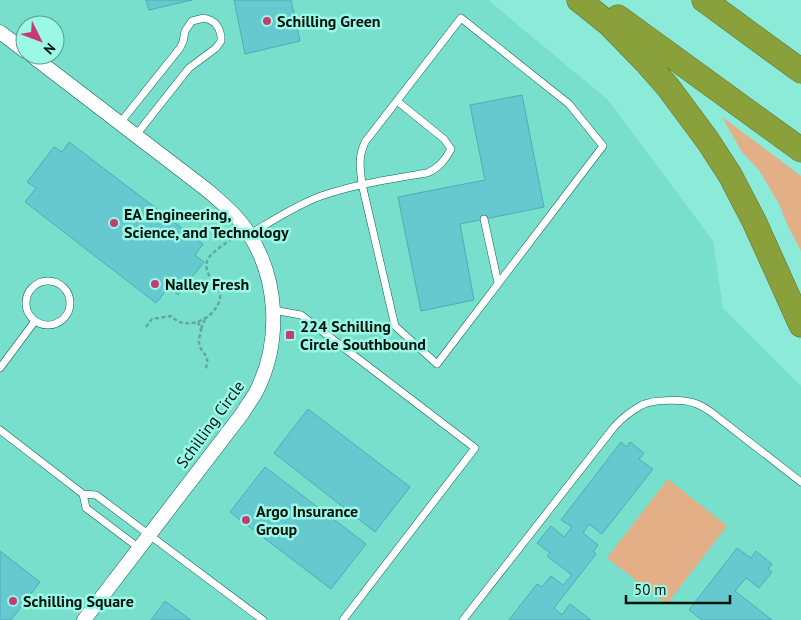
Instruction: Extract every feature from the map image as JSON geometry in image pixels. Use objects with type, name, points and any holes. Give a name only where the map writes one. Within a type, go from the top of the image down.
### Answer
[{"type":"highway","points":[[579,0],[609,24],[645,61],[678,100],[708,141],[730,175],[754,221],[801,325]]},
{"type":"highway","points":[[594,0],[801,150]]},
{"type":"highway","points":[[619,0],[801,133]]},
{"type":"highway","points":[[704,0],[801,71]]},
{"type":"street","points":[[0,32],[15,43]]},
{"type":"street","name":"Schilling Circle","points":[[44,65],[207,190],[239,220],[250,234],[265,267],[271,287],[273,310],[272,346],[258,388],[242,414],[84,620]]},
{"type":"lane","points":[[120,123],[180,48],[185,31],[192,21],[204,18],[215,23],[221,36],[221,41],[216,48],[189,68],[136,136]]},
{"type":"lane","points":[[461,18],[569,104],[603,146],[437,364],[395,326],[362,184],[359,161],[365,142],[461,18]]},
{"type":"lane","points":[[250,234],[289,211],[320,196],[362,184],[435,170],[452,149],[444,139],[397,101]]},
{"type":"lane","points":[[484,220],[498,283]]},
{"type":"lane","points":[[44,281],[58,283],[64,287],[68,293],[70,307],[63,320],[49,325],[36,321],[30,316],[27,309],[26,302],[31,288],[44,281]]},
{"type":"lane","points":[[273,310],[301,315],[474,448],[343,620]]},
{"type":"lane","points":[[0,368],[36,321]]},
{"type":"lane","points":[[463,620],[614,427],[625,415],[644,404],[679,400],[696,404],[711,412],[801,482]]},
{"type":"lane","points":[[0,430],[84,494],[96,495],[263,620]]},
{"type":"lane","points":[[84,494],[86,508],[139,548]]},
{"type":"path","points":[[146,327],[152,319],[171,316],[178,322],[191,323],[205,319],[210,314],[221,298],[207,268],[208,259],[211,254],[233,238]]},
{"type":"path","points":[[205,319],[198,341],[207,356],[205,370]]},
{"type":"path","points":[[198,322],[201,330]]},
{"type":"path","points":[[371,334],[378,333]]},
{"type":"shaded area","points":[[0,0],[488,0],[608,100],[713,241],[723,308],[801,386],[801,620],[0,620]]},
{"type":"shaded area","points":[[722,117],[801,176],[801,251],[768,185],[758,169],[742,152]]},
{"type":"shaded area","points":[[668,479],[727,526],[667,604],[607,558]]},
{"type":"building","points":[[146,0],[192,0],[149,10]]},
{"type":"building","name":"Schilling Green","points":[[234,0],[291,0],[300,41],[245,54]]},
{"type":"building","points":[[522,95],[544,207],[460,224],[474,300],[421,311],[398,197],[485,180],[470,105]]},
{"type":"building","name":"EA Engineering, Science, and Technology","points":[[69,142],[203,244],[195,255],[204,262],[178,295],[169,287],[156,303],[25,202],[36,188],[27,182],[54,147],[62,152]]},
{"type":"building","points":[[308,409],[410,487],[375,532],[274,453]]},
{"type":"building","points":[[621,442],[627,447],[630,442],[644,453],[639,459],[653,469],[602,534],[589,524],[583,533],[598,545],[593,552],[596,554],[554,608],[562,615],[570,604],[591,620],[509,620],[537,584],[542,587],[551,576],[563,585],[572,575],[547,556],[550,553],[537,543],[551,526],[564,537],[572,527],[561,520]]},
{"type":"building","points":[[265,467],[366,544],[331,589],[230,512]]},
{"type":"building","points":[[737,548],[751,558],[756,551],[772,564],[768,569],[772,572],[759,588],[746,578],[735,591],[772,620],[702,620],[689,610]]},
{"type":"building","name":"Schilling Square","points":[[0,551],[40,582],[11,620],[0,620]]},
{"type":"building","points":[[165,601],[191,620],[151,620]]},
{"type":"place","name":"Schilling Green","points":[[267,21]]},
{"type":"place","name":"EA Engineering, Science, and Technology","points":[[114,223]]},
{"type":"place","name":"Nalley Fresh","points":[[155,284]]},
{"type":"place","name":"224 Schilling Circle Southbound","points":[[290,335]]},
{"type":"place","name":"Argo Insurance Group","points":[[246,520]]},
{"type":"place","name":"Schilling Square","points":[[13,601]]}]
